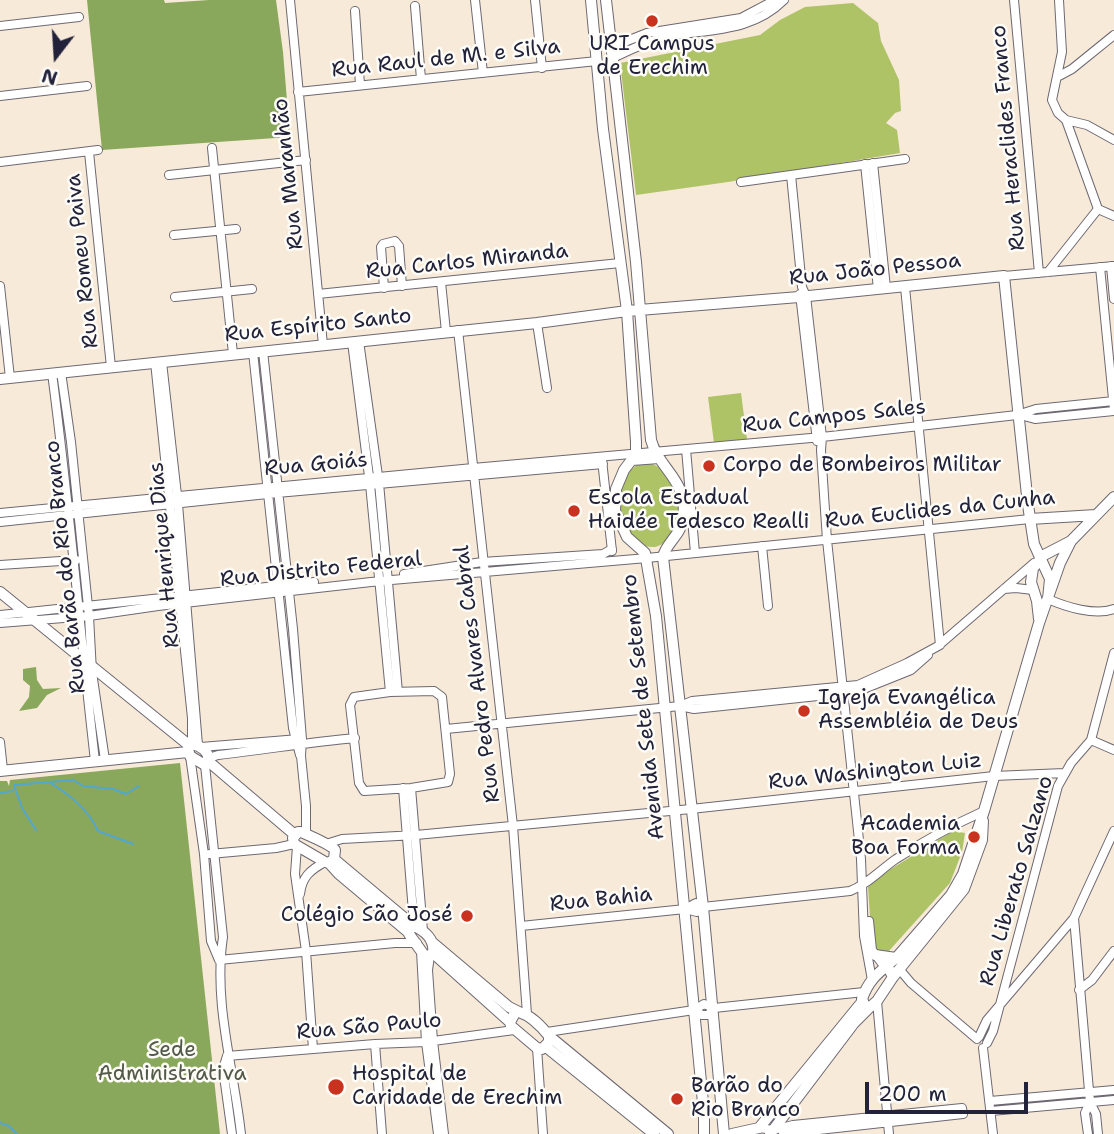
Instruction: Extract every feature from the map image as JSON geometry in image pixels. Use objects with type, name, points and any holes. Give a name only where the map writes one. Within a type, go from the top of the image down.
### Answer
[{"type":"main road","points":[[591,0],[602,123],[627,311],[634,457],[620,479],[614,498],[615,508]]},
{"type":"main road","name":"Avenida Sete de Setembro","points":[[606,0],[636,262],[651,440],[657,454],[674,475],[682,496],[683,519],[678,535],[663,554],[714,1008],[724,1134]]},
{"type":"main road","points":[[597,61],[613,58]]},
{"type":"main road","points":[[602,123],[621,121]]},
{"type":"main road","points":[[620,263],[636,262]]},
{"type":"main road","points":[[1004,276],[1030,519],[1034,544],[1050,579],[1048,599]]},
{"type":"main road","name":"Rua João Pessoa","points":[[640,309],[1004,276]]},
{"type":"main road","name":"Rua Espírito Santo","points":[[5,378],[537,323],[640,309]]},
{"type":"main road","points":[[634,457],[657,454]]},
{"type":"main road","points":[[732,1134],[759,1128],[815,1067],[868,1001],[896,974],[926,932],[964,889],[982,841],[984,811],[1039,624],[1060,563],[1071,541],[1114,497]]},
{"type":"main road","name":"Avenida Sete de Setembro","points":[[615,508],[627,537],[646,555],[656,616],[704,1134]]},
{"type":"main road","name":"Rua Euclides da Cunha","points":[[1030,519],[1096,515]]},
{"type":"main road","points":[[1039,624],[1037,601],[1030,576],[1040,558],[1071,541]]},
{"type":"main road","points":[[646,555],[663,554]]},
{"type":"main road","points":[[0,592],[298,839],[331,859],[414,930],[427,949],[512,1026],[559,1056],[567,1058],[569,1051]]},
{"type":"main road","points":[[0,599],[26,616]]},
{"type":"main road","points":[[656,616],[668,613]]},
{"type":"main road","points":[[2,770],[192,749]]},
{"type":"main road","points":[[298,839],[333,847],[331,859]]},
{"type":"main road","points":[[414,930],[427,949],[509,1007],[523,1013],[583,1062],[661,1134]]},
{"type":"main road","points":[[868,1001],[872,980],[884,966],[926,932]]},
{"type":"main road","points":[[875,955],[896,958]]},
{"type":"main road","points":[[884,966],[896,974]]},
{"type":"main road","points":[[512,1026],[515,1013],[523,1013]]},
{"type":"main road","points":[[541,1047],[549,1042],[548,1034]]},
{"type":"main road","points":[[559,1056],[661,1134]]},
{"type":"main road","points":[[576,1071],[576,1063],[583,1062]]},
{"type":"main road","points":[[776,1133],[785,1112],[815,1067]]},
{"type":"main road","points":[[702,1095],[720,1093]]},
{"type":"main road","points":[[785,1112],[785,1120],[793,1125]]},
{"type":"street","name":"Rua Maranhão","points":[[290,0],[323,345]]},
{"type":"street","points":[[475,0],[483,73]]},
{"type":"street","points":[[535,0],[542,68]]},
{"type":"street","points":[[611,38],[627,41],[741,18],[775,0]]},
{"type":"street","points":[[613,58],[653,36],[667,37],[715,31],[752,22],[772,12],[783,0]]},
{"type":"street","name":"Rua Heraclides Franco","points":[[1013,0],[1044,272]]},
{"type":"street","points":[[1059,0],[1062,52],[1052,100],[1058,113],[1066,120],[1087,125],[1114,140]]},
{"type":"street","points":[[415,6],[421,79]]},
{"type":"street","points":[[355,11],[360,85]]},
{"type":"street","points":[[0,26],[79,17]]},
{"type":"street","points":[[1059,76],[1072,69],[1114,35]]},
{"type":"street","name":"Rua Raul de M. e Silva","points":[[298,92],[597,61]]},
{"type":"street","points":[[0,96],[87,86]]},
{"type":"street","points":[[1066,120],[1098,209],[1114,216]]},
{"type":"street","points":[[212,148],[233,354]]},
{"type":"street","name":"Rua Romeu Paiva","points":[[0,162],[94,151],[111,367]]},
{"type":"street","points":[[741,182],[905,159]]},
{"type":"street","points":[[169,175],[306,160]]},
{"type":"street","points":[[869,164],[882,289]]},
{"type":"street","points":[[791,175],[821,450],[827,540],[853,793],[870,934],[875,955],[884,966]]},
{"type":"street","points":[[1044,272],[1098,209]]},
{"type":"street","points":[[174,235],[236,229]]},
{"type":"street","points":[[384,288],[381,247],[395,241],[399,246],[402,286]]},
{"type":"street","name":"Rua Carlos Miranda","points":[[318,294],[620,263]]},
{"type":"street","points":[[1113,266],[1114,299]]},
{"type":"street","name":"Rua João Pessoa","points":[[1004,276],[1113,266]]},
{"type":"street","points":[[1100,267],[1110,335],[1114,406]]},
{"type":"street","points":[[441,282],[446,332]]},
{"type":"street","points":[[0,286],[5,378]]},
{"type":"street","points":[[905,287],[940,645]]},
{"type":"street","points":[[175,296],[252,289]]},
{"type":"street","points":[[537,323],[547,388]]},
{"type":"street","name":"Rua Pedro Alvares Cabral","points":[[458,330],[513,826],[521,926],[523,1013]]},
{"type":"street","points":[[356,341],[374,481],[394,692]]},
{"type":"street","points":[[258,351],[283,589],[293,628],[300,756],[306,806],[298,839],[295,874],[306,951],[313,1049]]},
{"type":"street","name":"Rua Henrique Dias","points":[[159,362],[183,600],[192,749],[211,941],[219,960]]},
{"type":"street","name":"Rua Barão do Rio Branco","points":[[57,372],[61,403],[71,442],[73,561],[78,606],[84,617]]},
{"type":"street","name":"Rua Barão do Rio Branco","points":[[61,403],[60,442],[88,605],[84,617],[90,721],[100,760]]},
{"type":"street","name":"Rua Campos Sales","points":[[657,454],[1017,415],[1035,419],[1068,411],[1114,406]]},
{"type":"street","points":[[60,442],[71,442]]},
{"type":"street","points":[[686,449],[695,553]]},
{"type":"street","name":"Rua Goiás","points":[[0,522],[17,516],[123,505],[634,457]]},
{"type":"street","points":[[603,460],[611,529],[611,554]]},
{"type":"street","points":[[682,496],[689,481]]},
{"type":"street","points":[[606,487],[615,508],[611,529]]},
{"type":"street","points":[[683,510],[692,522]]},
{"type":"street","name":"Rua Goiás","points":[[0,513],[17,516]]},
{"type":"street","name":"Rua Euclides da Cunha","points":[[663,554],[1030,519]]},
{"type":"street","points":[[762,546],[768,606]]},
{"type":"street","name":"Rua Distrito Federal","points":[[0,623],[78,606],[183,600],[611,554],[646,555]]},
{"type":"street","points":[[446,729],[680,706],[692,701],[843,691],[907,663],[940,645],[1040,558]]},
{"type":"street","points":[[0,565],[82,559]]},
{"type":"street","points":[[1004,589],[1033,590]]},
{"type":"street","points":[[1048,599],[1094,612],[1114,609]]},
{"type":"street","name":"Rua Distrito Federal","points":[[0,615],[84,617],[183,600]]},
{"type":"street","name":"Rua Liberato Salzano","points":[[1000,1005],[1058,786],[1064,774],[1091,740],[1114,653]]},
{"type":"street","name":"Rua Barão do Rio Branco","points":[[87,665],[100,720],[100,760]]},
{"type":"street","points":[[394,692],[439,692],[442,696],[446,729],[450,774],[448,782],[369,792],[360,788],[350,705],[354,697],[394,692]]},
{"type":"street","points":[[90,721],[100,720]]},
{"type":"street","points":[[192,749],[355,738]]},
{"type":"street","points":[[1091,740],[1114,750]]},
{"type":"street","points":[[0,742],[2,770]]},
{"type":"street","points":[[207,761],[299,742]]},
{"type":"street","name":"Rua Henrique Dias","points":[[207,761],[223,937],[219,960],[227,1056],[236,1087],[241,1134]]},
{"type":"street","name":"Rua Washington Luiz","points":[[326,844],[334,840],[676,811],[994,776],[1064,774]]},
{"type":"street","points":[[395,943],[414,930],[414,860],[407,788]]},
{"type":"street","points":[[872,980],[864,936],[865,884],[894,860],[946,829],[984,811]]},
{"type":"street","points":[[985,1045],[977,1045],[988,1020],[1074,918],[1111,847],[1114,831]]},
{"type":"street","points":[[204,854],[276,848],[298,839]]},
{"type":"street","points":[[300,900],[303,878],[331,859],[352,840]]},
{"type":"street","name":"Rua Bahia","points":[[521,926],[685,909],[697,912],[703,907],[850,891],[865,884]]},
{"type":"street","points":[[1074,918],[1089,1097],[1096,1114],[1098,1134]]},
{"type":"street","points":[[219,960],[395,943],[427,949],[429,1041],[438,1134]]},
{"type":"street","points":[[1079,990],[1110,964],[1114,951]]},
{"type":"street","points":[[896,974],[911,983],[978,1038]]},
{"type":"street","points":[[548,1034],[694,1010],[704,1003],[714,1008],[868,1001],[889,1134]]},
{"type":"street","points":[[992,1134],[985,1045],[1000,1005]]},
{"type":"street","name":"Rua São Paulo","points":[[227,1056],[429,1041],[512,1026]]},
{"type":"street","points":[[429,1041],[444,1134]]},
{"type":"street","points":[[375,1044],[382,1134]]},
{"type":"street","points":[[541,1047],[543,1134]]},
{"type":"street","name":"Rua Henrique Dias","points":[[227,1056],[223,1069],[232,1134]]},
{"type":"street","points":[[991,1111],[1089,1097],[1114,1090]]},
{"type":"street","points":[[1088,1134],[1085,1113],[1089,1097]]},
{"type":"street","points":[[990,1101],[1089,1097],[1114,1100]]},
{"type":"street","points":[[759,1128],[776,1133],[887,1119],[962,1108],[963,1111],[963,1114],[887,1119],[793,1125],[776,1133]]},
{"type":"green space","points":[[87,0],[164,0],[165,3],[276,0],[290,137],[102,150]]},
{"type":"green space","points":[[853,3],[878,23],[881,41],[899,80],[901,111],[895,113],[886,123],[897,130],[900,153],[636,195],[620,63],[760,35],[780,20],[805,7]]},
{"type":"green space","points":[[741,393],[747,439],[714,443],[708,397]]},
{"type":"green space","points":[[641,462],[660,468],[667,474],[677,492],[679,502],[676,528],[665,542],[654,547],[643,545],[632,537],[619,512],[622,484],[626,475]]},
{"type":"green space","points":[[36,667],[37,680],[43,689],[61,688],[47,695],[37,708],[19,711],[29,697],[30,686],[23,680],[23,669]]},
{"type":"green space","name":"Sede Administrativa","points":[[180,763],[220,1134],[0,1134],[0,781],[7,781],[9,786],[10,780]]},
{"type":"green space","points":[[953,831],[965,833],[962,852],[950,883],[888,952],[881,955],[872,947],[868,887],[876,878]]},
{"type":"waterway","points":[[36,830],[22,808],[14,785],[73,780],[83,786],[113,789],[126,794],[139,786]]},
{"type":"waterway","points":[[49,782],[78,803],[98,831],[133,844]]},
{"type":"waterway","points":[[0,793],[13,791]]},
{"type":"waterway","points":[[0,1123],[9,1126],[17,1134]]},
{"type":"place","name":"URI Campus de Erechim","points":[[652,21]]},
{"type":"place","name":"Corpo de Bombeiros Militar","points":[[709,466]]},
{"type":"place","name":"Escola Estadual Haidée Tedesco Realli","points":[[574,511]]},
{"type":"place","name":"Igreja Evangélica Assembléia de Deus","points":[[804,711]]},
{"type":"place","name":"Academia Boa Forma","points":[[974,837]]},
{"type":"place","name":"Colégio São José","points":[[467,916]]},
{"type":"place","name":"Hospital de Caridade de Erechim","points":[[336,1087]]},
{"type":"place","name":"Barão do Rio Branco","points":[[677,1099]]}]
